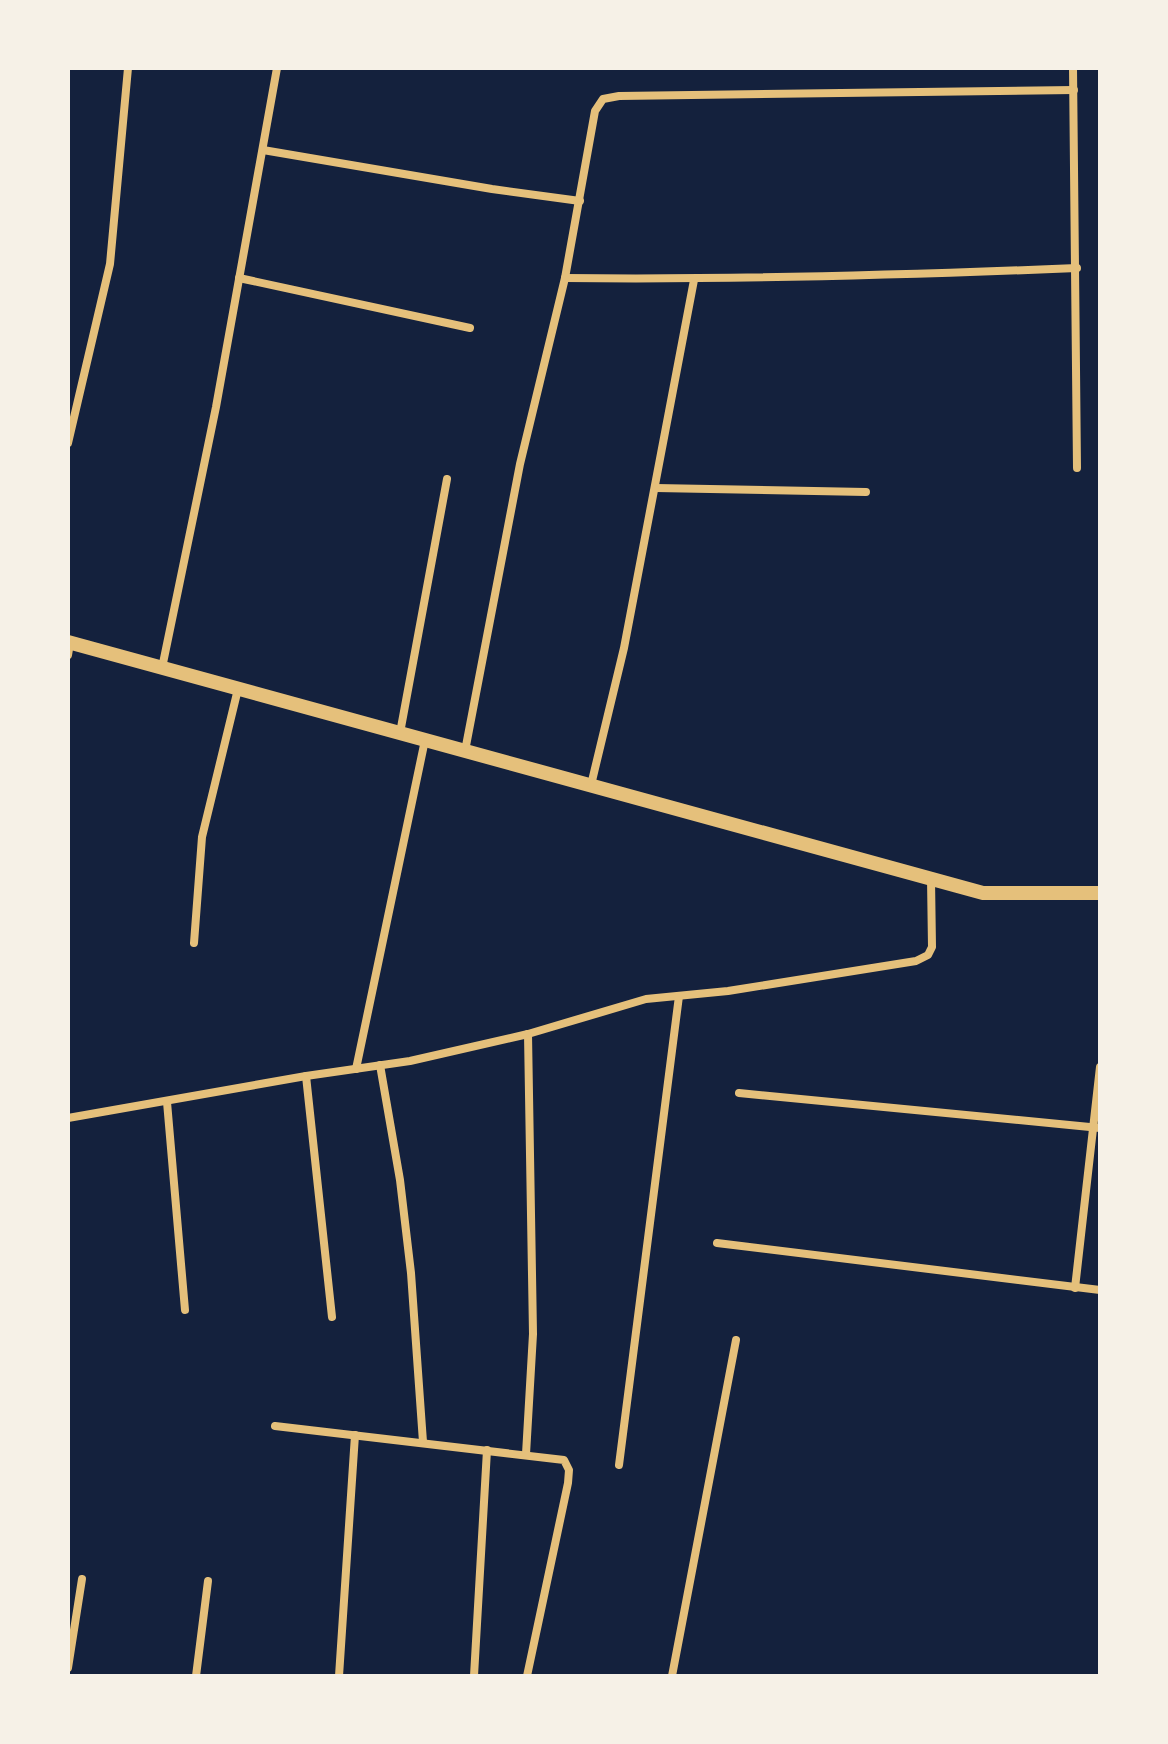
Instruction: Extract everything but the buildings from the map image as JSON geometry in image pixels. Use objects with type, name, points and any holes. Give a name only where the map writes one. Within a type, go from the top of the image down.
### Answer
[{"type":"street","points":[[68,443],[110,264],[128,68]]},
{"type":"street","points":[[162,668],[216,407],[277,68]]},
{"type":"street","points":[[1073,68],[1077,468]]},
{"type":"street","points":[[465,751],[520,464],[565,278],[595,111],[603,99],[1074,90]]},
{"type":"street","points":[[263,150],[580,201]]},
{"type":"street","points":[[565,278],[694,280],[870,277],[1077,268]]},
{"type":"street","points":[[239,278],[470,328]]},
{"type":"street","points":[[591,785],[624,648],[694,280]]},
{"type":"street","points":[[400,733],[447,479]]},
{"type":"street","points":[[656,488],[866,492]]},
{"type":"street","points":[[69,647],[162,668],[983,893],[1100,893]]},
{"type":"street","points":[[194,943],[202,837],[238,689]]},
{"type":"street","points":[[356,1069],[425,740]]},
{"type":"street","points":[[68,1118],[380,1065],[528,1034],[631,1003],[916,961],[928,955],[932,947],[931,879]]},
{"type":"street","points":[[619,1465],[679,996]]},
{"type":"street","points":[[526,1454],[533,1334],[528,1034]]},
{"type":"street","points":[[380,1065],[400,1180],[411,1273],[423,1442]]},
{"type":"street","points":[[1075,1288],[1097,1128],[1100,1067]]},
{"type":"street","points":[[306,1076],[332,1317]]},
{"type":"street","points":[[739,1093],[1097,1128]]},
{"type":"street","points":[[167,1102],[185,1310]]},
{"type":"street","points":[[717,1243],[1100,1290]]},
{"type":"street","points":[[672,1676],[736,1340]]},
{"type":"street","points":[[275,1426],[564,1460],[569,1470],[527,1676]]},
{"type":"street","points":[[339,1676],[355,1435]]},
{"type":"street","points":[[474,1676],[487,1450]]},
{"type":"street","points":[[68,1668],[82,1579]]},
{"type":"street","points":[[196,1676],[208,1581]]}]
